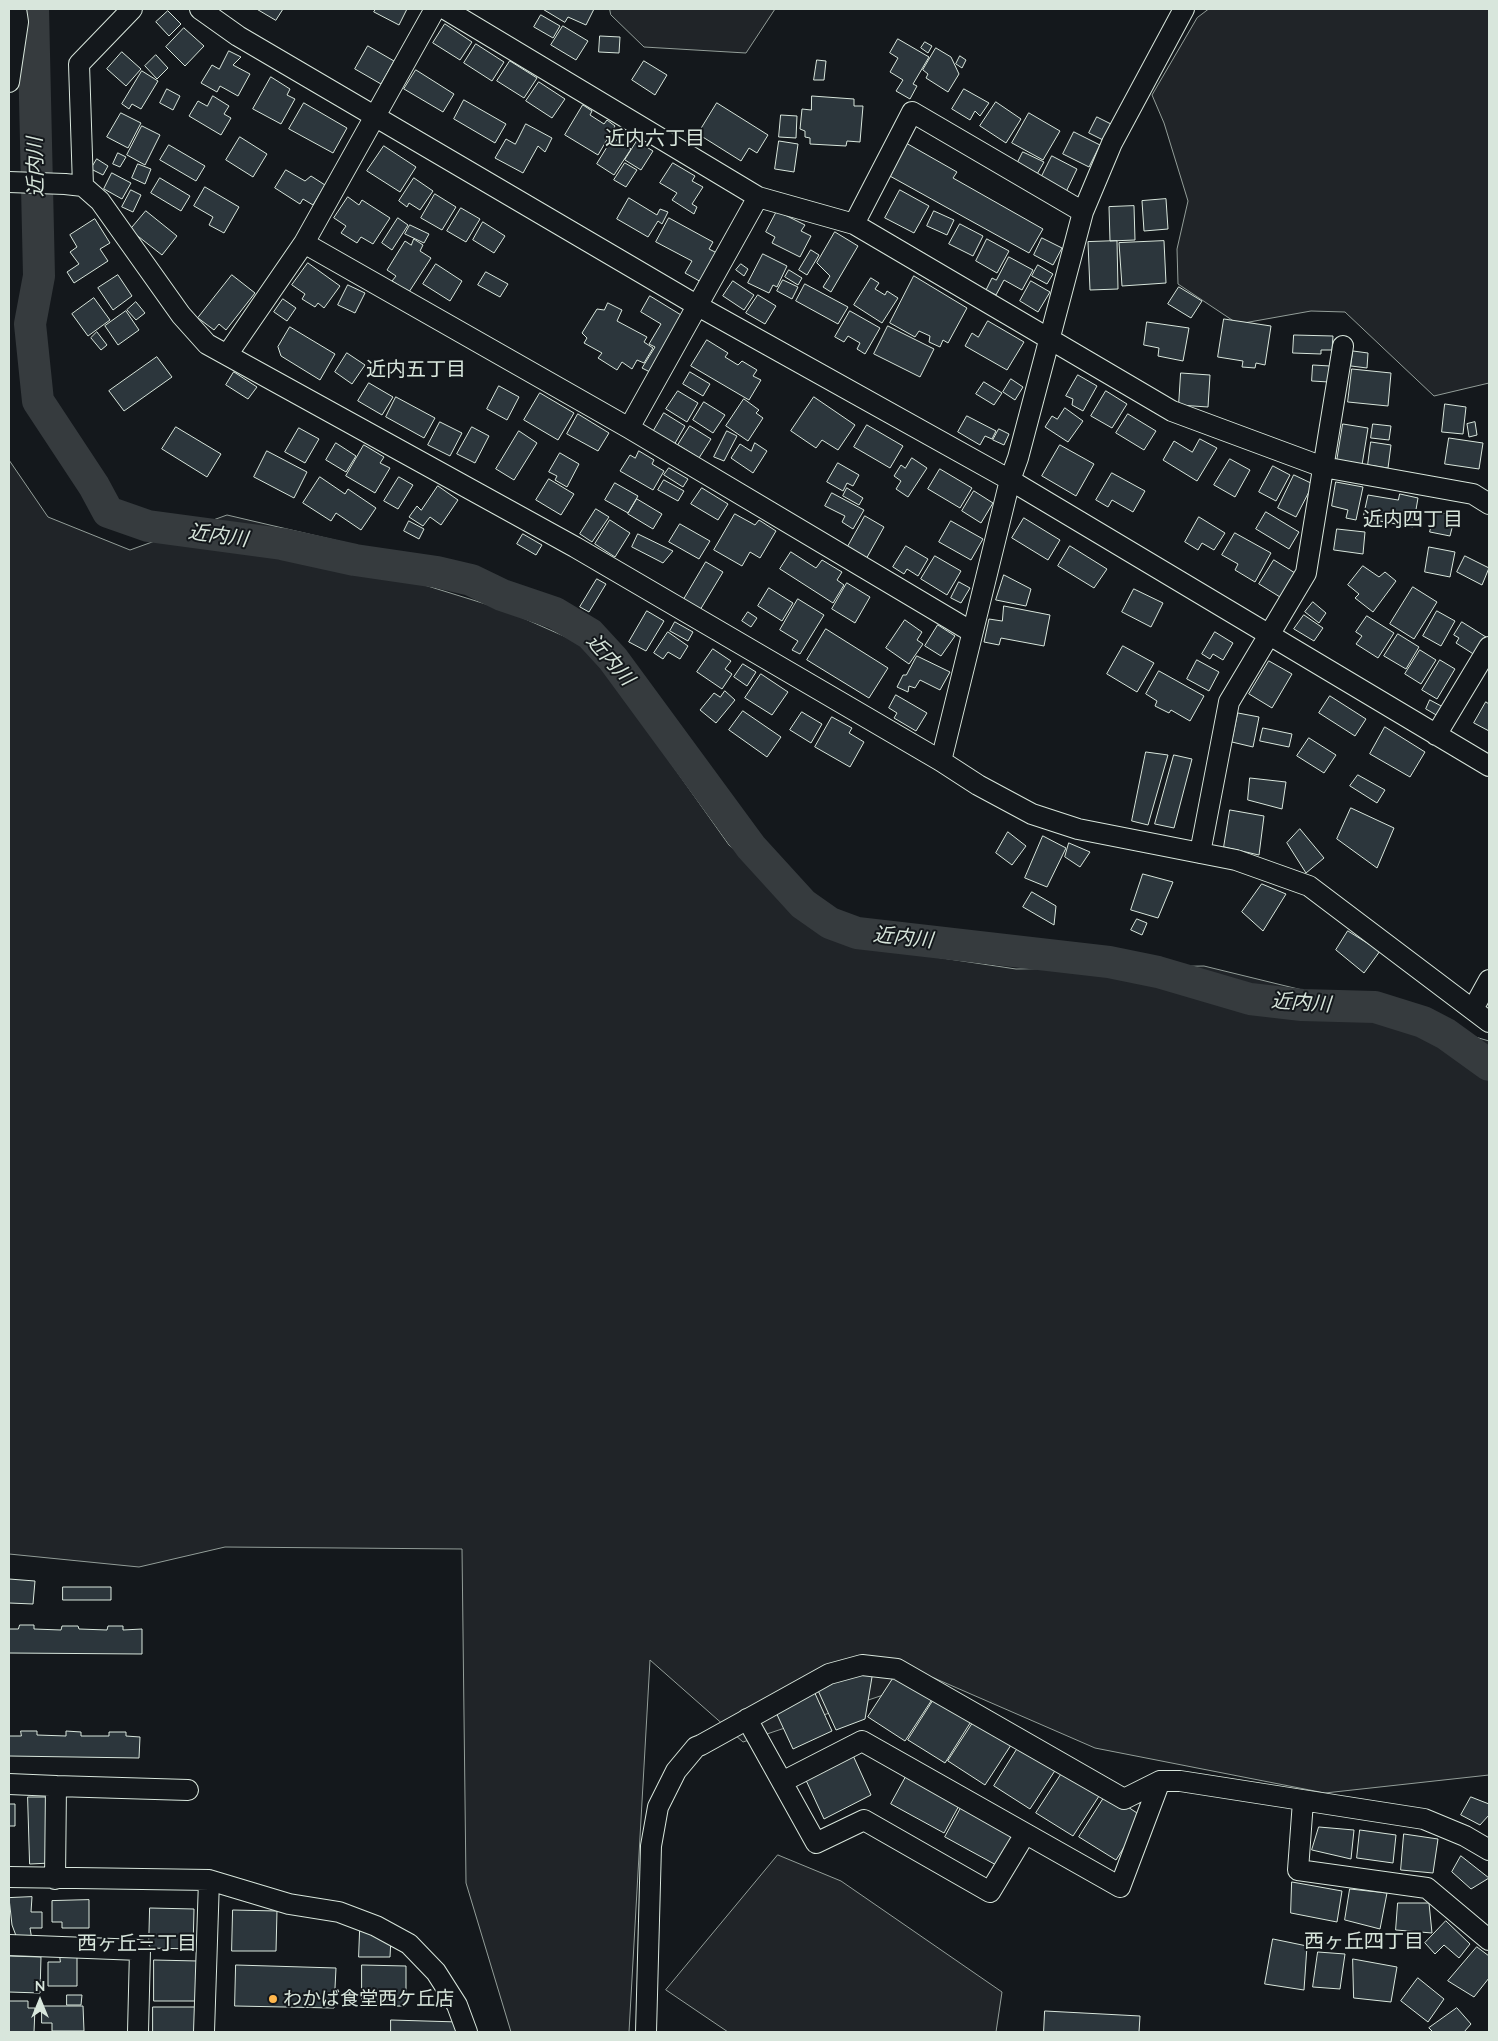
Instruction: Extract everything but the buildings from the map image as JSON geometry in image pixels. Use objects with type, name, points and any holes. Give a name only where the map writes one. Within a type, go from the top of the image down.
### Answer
[{"type":"street","points":[[9,82],[18,22],[16,9]]},
{"type":"street","points":[[74,185],[79,64],[132,9]]},
{"type":"street","points":[[200,9],[238,36],[698,306],[1010,480],[1489,766]]},
{"type":"street","points":[[226,355],[304,243],[435,9]]},
{"type":"street","points":[[445,9],[758,197],[854,224],[1172,410],[1323,467],[1473,494],[1489,504]]},
{"type":"street","points":[[941,761],[1010,480],[1018,458],[1084,212],[1112,143],[1184,9]]},
{"type":"street","points":[[854,224],[912,112],[1084,212]]},
{"type":"street","points":[[9,182],[74,185],[100,201],[181,315],[207,344],[575,547],[941,761],[978,785],[1032,814],[1078,829],[1236,860],[1309,886],[1489,1022]]},
{"type":"street","points":[[630,428],[758,197]]},
{"type":"street","points":[[304,243],[630,428],[972,632]]},
{"type":"street","points":[[1200,853],[1229,702],[1306,573],[1343,346]]},
{"type":"street","points":[[1436,735],[1489,647]]},
{"type":"street","points":[[1473,1010],[1489,980]]},
{"type":"street","points":[[646,2032],[651,1846],[658,1807],[676,1771],[696,1747],[829,1674],[862,1665],[897,1669],[1124,1799],[1160,1781],[1180,1781],[1424,1819],[1465,1836],[1489,1850]]},
{"type":"street","points":[[747,1719],[816,1844],[864,1820],[990,1892],[1025,1834]]},
{"type":"street","points":[[782,1782],[862,1741],[1120,1887],[1160,1781]]},
{"type":"street","points":[[9,1784],[188,1790]]},
{"type":"street","points":[[55,1879],[56,1786]]},
{"type":"street","points":[[1303,1801],[1298,1870],[1427,1888],[1489,1940]]},
{"type":"street","points":[[9,1878],[209,1880],[289,1904],[339,1912],[376,1926],[409,1944],[436,1972],[456,2005],[467,2032]]},
{"type":"street","points":[[204,2032],[209,1880]]},
{"type":"street","points":[[9,1945],[140,1950],[138,2032]]},
{"type":"shaded area","points":[[610,9],[775,9],[746,53],[644,47],[611,15]]},
{"type":"shaded area","points":[[1209,9],[1489,9],[1489,383],[1434,396],[1345,312],[1311,311],[1238,324],[1178,284],[1177,249],[1188,201],[1164,123],[1152,95],[1197,18]]},
{"type":"shaded area","points":[[9,460],[48,517],[130,550],[227,515],[347,543],[418,583],[505,610],[584,645],[626,700],[729,845],[855,945],[1016,969],[1204,966],[1380,1009],[1489,1041],[1489,1775],[1325,1793],[1095,1748],[934,1678],[743,1742],[650,1660],[629,2032],[511,2032],[466,1883],[462,1549],[225,1547],[139,1567],[9,1554]]},
{"type":"shaded area","points":[[778,1855],[841,1881],[1002,1992],[996,2032],[728,2032],[666,1990]]},
{"type":"waterway","name":"近内川","points":[[33,9],[39,276],[30,324],[38,401],[94,486],[108,512],[148,526],[282,544],[355,560],[437,572],[471,580],[502,595],[555,613],[590,634],[613,659],[751,847],[803,904],[830,923],[857,933],[1109,962],[1158,972],[1250,999],[1302,1005],[1375,1007],[1423,1022],[1446,1034],[1489,1065]]},
{"type":"place","name":"わかば食堂西ケ丘店","points":[[273,1999]]},
{"type":"district","name":"近内六丁目","points":[[655,139]]},
{"type":"district","name":"近内五丁目","points":[[416,370]]},
{"type":"district","name":"近内四丁目","points":[[1413,520]]},
{"type":"district","name":"西ヶ丘四丁目","points":[[1364,1942]]},
{"type":"district","name":"西ヶ丘三丁目","points":[[137,1944]]}]
